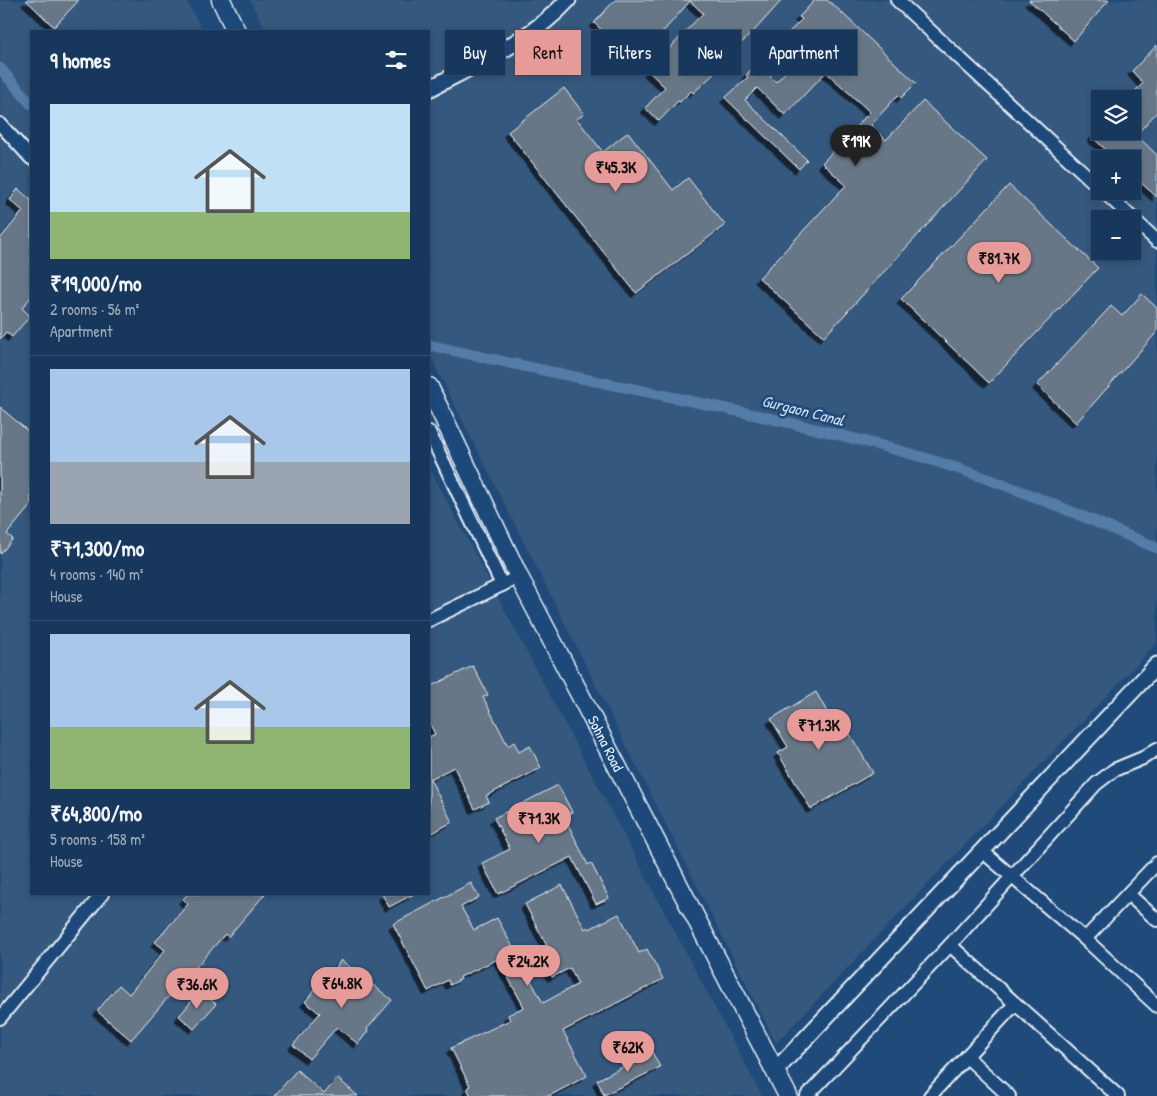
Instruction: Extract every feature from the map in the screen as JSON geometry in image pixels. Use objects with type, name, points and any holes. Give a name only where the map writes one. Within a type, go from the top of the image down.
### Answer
[{"type":"main road","points":[[221,0],[236,30]]},
{"type":"main road","name":"Sohna Road","points":[[430,389],[519,577],[788,1096]]},
{"type":"street","points":[[430,88],[535,30],[555,14],[568,0]]},
{"type":"street","points":[[897,0],[1091,180]]},
{"type":"street","points":[[0,124],[30,157]]},
{"type":"street","points":[[1113,200],[1157,241]]},
{"type":"street","points":[[430,434],[502,584]]},
{"type":"street","points":[[430,620],[519,577]]},
{"type":"street","points":[[776,1071],[1157,665]]},
{"type":"street","points":[[807,1096],[950,945],[1011,875],[1107,774],[1143,758],[1157,748]]},
{"type":"street","points":[[982,851],[1085,939],[1157,1006]]},
{"type":"street","points":[[1085,939],[1156,865]]},
{"type":"street","points":[[1128,894],[1157,920]]},
{"type":"street","points":[[0,1018],[101,895]]},
{"type":"street","points":[[950,945],[1118,1096]]},
{"type":"street","points":[[930,1096],[1015,1004]]},
{"type":"street","points":[[966,1056],[1005,1095]]},
{"type":"shaded area","points":[[0,0],[186,0],[202,30],[30,30],[30,895],[430,895],[430,469],[762,1096],[0,1096]]},
{"type":"shaded area","points":[[250,0],[1157,0],[1157,643],[776,1043],[430,356],[430,30],[265,30]]},
{"type":"building","points":[[26,0],[79,0],[54,27]]},
{"type":"building","points":[[615,0],[782,0],[755,30],[751,30],[751,34],[741,43],[741,30],[687,30],[703,13],[690,1],[664,30],[602,30],[594,23]]},
{"type":"building","points":[[815,0],[827,0],[916,83],[901,98],[898,95],[871,125],[886,140],[923,101],[987,160],[824,337],[759,278],[846,185],[822,163],[870,112],[829,75],[857,75],[857,30],[791,30],[802,19],[799,17]]},
{"type":"building","points":[[1029,0],[1109,0],[1074,41]]},
{"type":"building","points":[[679,38],[679,75],[713,75],[693,93],[691,91],[680,102],[678,101],[659,121],[645,108],[665,87],[652,75],[669,75],[669,49]]},
{"type":"building","points":[[1157,45],[1157,112],[1141,130],[1141,90],[1136,90],[1143,83],[1132,71]]},
{"type":"building","points":[[751,70],[751,75],[769,75],[776,82],[783,75],[823,75],[785,115],[757,88],[745,100],[807,160],[799,169],[725,98],[748,77],[746,75]]},
{"type":"building","points":[[564,88],[584,114],[577,119],[603,152],[628,132],[673,190],[688,178],[725,225],[636,293],[508,132]]},
{"type":"building","points":[[1095,140],[1141,140],[1157,155],[1157,197],[1141,183],[1141,150],[1106,150]]},
{"type":"building","points":[[1009,185],[1098,268],[989,383],[901,299]]},
{"type":"building","points":[[18,189],[30,199],[30,298],[22,308],[30,316],[12,337],[6,332],[0,339],[0,239],[23,211],[10,200]]},
{"type":"building","points":[[1142,294],[1157,308],[1157,332],[1076,423],[1037,385],[1111,306],[1122,316]]},
{"type":"building","points":[[0,407],[30,433],[30,506],[7,534],[13,539],[0,554]]},
{"type":"building","points":[[473,666],[488,695],[483,697],[508,746],[514,742],[519,752],[530,746],[541,768],[486,796],[489,802],[475,809],[454,767],[430,779],[430,736],[435,734],[430,724],[430,687]]},
{"type":"building","points":[[816,692],[832,721],[839,716],[873,773],[811,809],[778,753],[788,747],[771,719]]},
{"type":"building","points":[[430,779],[452,822],[430,834]]},
{"type":"building","points":[[558,785],[572,812],[564,816],[588,865],[591,863],[609,898],[596,904],[572,857],[498,894],[482,863],[510,849],[494,818]]},
{"type":"building","points":[[471,883],[479,897],[461,907],[474,930],[497,918],[543,1003],[578,984],[570,968],[552,977],[539,952],[548,948],[525,904],[562,885],[585,929],[588,927],[589,929],[619,914],[639,953],[647,949],[663,979],[563,1031],[587,1076],[549,1096],[471,1096],[467,1088],[470,1086],[451,1048],[510,1020],[508,1015],[524,1007],[498,959],[460,977],[461,979],[450,985],[448,980],[428,991],[393,924]]},
{"type":"building","points":[[187,895],[264,895],[228,937],[225,934],[190,972],[131,1040],[97,1011],[119,985],[129,994],[165,950],[155,942],[188,904],[183,899]]},
{"type":"building","points":[[383,895],[412,895],[389,907]]},
{"type":"building","points":[[341,960],[392,1000],[367,1029],[368,1031],[358,1044],[337,1027],[309,1059],[293,1045],[320,1013],[305,1002],[315,989],[319,992]]},
{"type":"building","points":[[200,991],[216,1004],[194,1029],[179,1016]]},
{"type":"building","points":[[652,1052],[660,1067],[604,1095],[597,1080]]},
{"type":"building","points":[[297,1070],[324,1094],[337,1078],[358,1096],[274,1096]]},
{"type":"waterway","name":"Gurgaon Canal","points":[[0,68],[30,103]]},
{"type":"waterway","name":"Gurgaon Canal","points":[[430,345],[720,407],[893,449],[994,481],[1157,548]]}]
